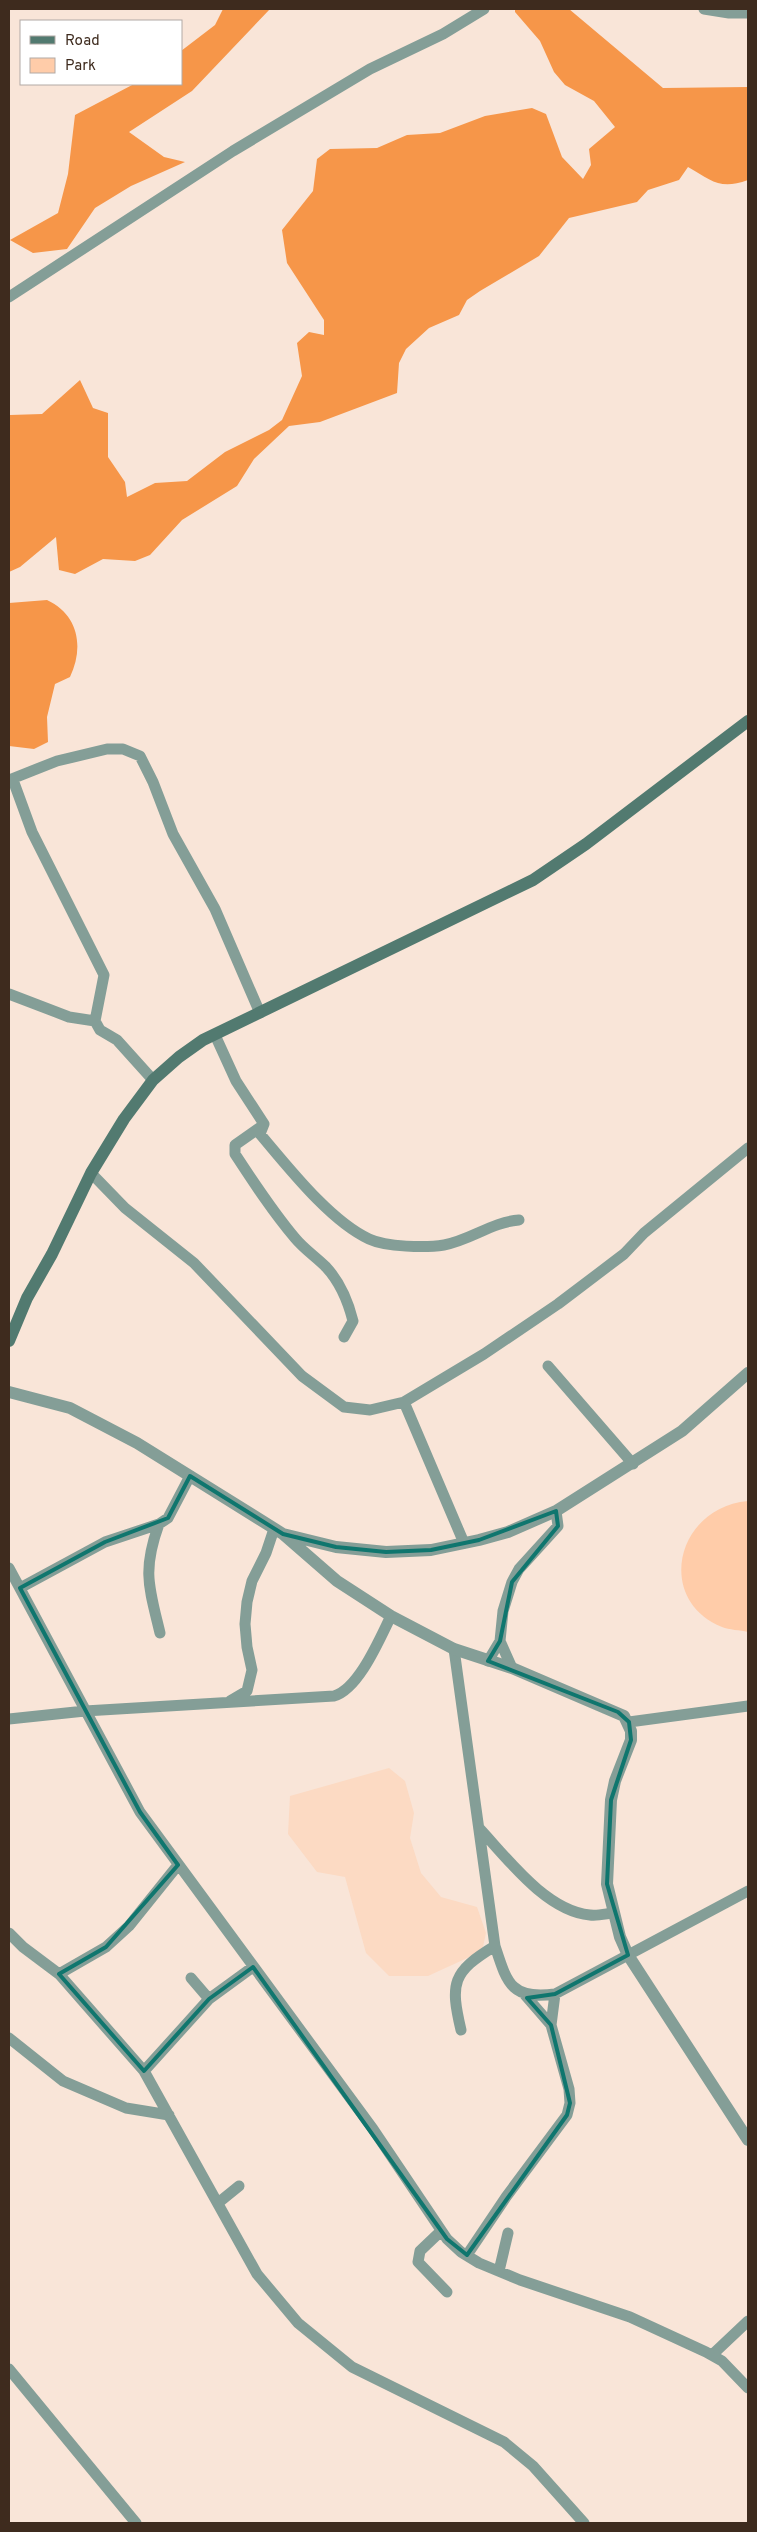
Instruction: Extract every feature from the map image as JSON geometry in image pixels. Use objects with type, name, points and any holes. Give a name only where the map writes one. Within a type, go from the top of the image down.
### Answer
[{"type":"main road","points":[[9,1341],[27,1298],[52,1254],[91,1173],[124,1119],[153,1080],[179,1057],[215,1035],[533,880],[586,844],[748,721]]},
{"type":"street","points":[[9,297],[233,151],[370,69],[443,34],[484,9]]},
{"type":"street","points":[[704,9],[748,14]]},
{"type":"street","points":[[153,1080],[117,1040],[100,1030],[94,1021],[104,975],[32,832],[11,780],[57,761],[107,749],[123,749],[140,756],[153,782],[172,834],[215,909],[260,1013]]},
{"type":"street","points":[[9,994],[69,1017],[94,1021]]},
{"type":"street","points":[[215,1035],[236,1081],[264,1124]]},
{"type":"street","points":[[264,1124],[260,1134],[285,1164],[347,1225],[370,1240],[407,1245],[443,1245],[466,1240],[506,1221],[519,1220]]},
{"type":"street","points":[[264,1124],[235,1145],[234,1154],[268,1205],[296,1239],[326,1268],[339,1284],[349,1305],[353,1321],[344,1337]]},
{"type":"street","points":[[91,1173],[125,1208],[194,1263],[302,1376],[334,1402],[344,1407],[370,1410],[404,1402],[484,1354],[558,1304],[624,1254],[644,1233],[748,1148]]},
{"type":"street","points":[[548,1366],[633,1464]]},
{"type":"street","points":[[279,1532],[336,1546],[386,1552],[431,1550],[508,1532],[556,1511],[633,1464],[682,1431],[748,1372]]},
{"type":"street","points":[[9,1392],[70,1408],[137,1443],[279,1532],[337,1581],[391,1616],[454,1649],[512,1668],[618,1712],[629,1722],[630,1740],[615,1781],[609,1820],[607,1884],[613,1913],[628,1955],[748,2140]]},
{"type":"street","points":[[404,1402],[464,1543]]},
{"type":"street","points":[[20,1588],[105,1542],[159,1524],[168,1518],[190,1476]]},
{"type":"street","points":[[488,1661],[500,1641],[503,1611],[512,1582],[519,1569],[558,1526],[556,1511]]},
{"type":"street","points":[[159,1524],[152,1544],[147,1583],[160,1633]]},
{"type":"street","points":[[226,1703],[247,1691],[252,1670],[245,1632],[252,1581],[279,1532]]},
{"type":"street","points":[[9,1568],[140,1812],[373,2130],[441,2230],[467,2255],[498,2271],[630,2317],[712,2355],[722,2361],[748,2388]]},
{"type":"street","points":[[9,1718],[85,1710],[294,1700],[343,1693],[350,1688],[376,1646],[391,1616]]},
{"type":"street","points":[[500,1641],[512,1668]]},
{"type":"street","points":[[454,1649],[495,1946],[504,1974],[551,2025]]},
{"type":"street","points":[[629,1722],[748,1706]]},
{"type":"street","points":[[479,1828],[535,1888],[565,1908],[591,1915],[613,1913]]},
{"type":"street","points":[[59,1974],[106,1947],[129,1926],[178,1865]]},
{"type":"street","points":[[525,1995],[555,1994],[748,1891]]},
{"type":"street","points":[[9,1933],[23,1947],[59,1974],[144,2071],[257,2274],[298,2323],[352,2367],[504,2442],[533,2466],[584,2523]]},
{"type":"street","points":[[461,2030],[454,1987],[461,1972],[495,1946]]},
{"type":"street","points":[[144,2071],[209,1999],[253,1967]]},
{"type":"street","points":[[191,1978],[209,1999]]},
{"type":"street","points":[[467,2255],[506,2197],[567,2115],[570,2103],[569,2089],[551,2025],[555,1994]]},
{"type":"street","points":[[9,2038],[63,2081],[126,2108],[169,2115]]},
{"type":"street","points":[[218,2203],[239,2186]]},
{"type":"street","points":[[441,2230],[420,2251],[418,2262],[447,2292]]},
{"type":"street","points":[[498,2271],[508,2234]]},
{"type":"street","points":[[712,2355],[748,2321]]},
{"type":"street","points":[[9,2369],[136,2523]]},
{"type":"highlighted area","points":[[190,1476],[283,1534],[336,1547],[386,1552],[431,1550],[479,1540],[556,1511],[558,1526],[512,1582],[500,1641],[488,1661],[618,1712],[629,1722],[631,1740],[611,1800],[607,1884],[628,1955],[555,1994],[527,1998],[551,2025],[570,2103],[567,2115],[467,2255],[447,2239],[253,1967],[209,1999],[144,2071],[59,1974],[106,1947],[178,1865],[140,1812],[20,1588],[105,1542],[168,1518]]},
{"type":"shaded area","points":[[223,9],[270,9],[192,91],[129,132],[164,157],[185,162],[131,186],[95,208],[67,249],[33,253],[10,240],[58,213],[68,174],[75,115],[132,85],[182,85],[182,50],[215,25]]},
{"type":"shaded area","points":[[515,9],[569,9],[663,88],[748,87],[748,180],[723,184],[710,180],[688,167],[679,180],[648,190],[637,202],[569,218],[539,256],[467,300],[459,315],[429,328],[406,349],[399,363],[397,393],[320,422],[289,426],[254,459],[237,486],[182,520],[150,555],[135,561],[103,559],[75,574],[59,570],[56,537],[20,567],[9,572],[10,415],[42,414],[80,380],[93,408],[108,413],[108,457],[125,482],[127,497],[155,483],[187,481],[225,452],[269,430],[282,420],[302,376],[297,343],[309,332],[324,335],[324,320],[287,263],[282,230],[313,191],[317,159],[330,149],[377,148],[407,135],[440,133],[485,116],[532,108],[546,114],[562,157],[583,179],[591,165],[589,149],[615,127],[594,101],[565,85],[554,72],[540,41],[515,12]]},
{"type":"shaded area","points":[[47,600],[58,606],[72,623],[76,633],[77,655],[70,677],[55,684],[47,717],[48,742],[34,749],[9,746],[9,603]]},
{"type":"shaded area","points":[[389,1768],[405,1781],[414,1813],[410,1838],[421,1873],[441,1897],[477,1907],[486,1933],[483,1947],[476,1954],[428,1976],[389,1976],[366,1953],[345,1877],[317,1872],[288,1834],[290,1796]]},
{"type":"green space","points":[[748,1501],[748,1632],[722,1627],[701,1614],[687,1596],[682,1576],[683,1556],[691,1536],[704,1519],[724,1507]]}]
